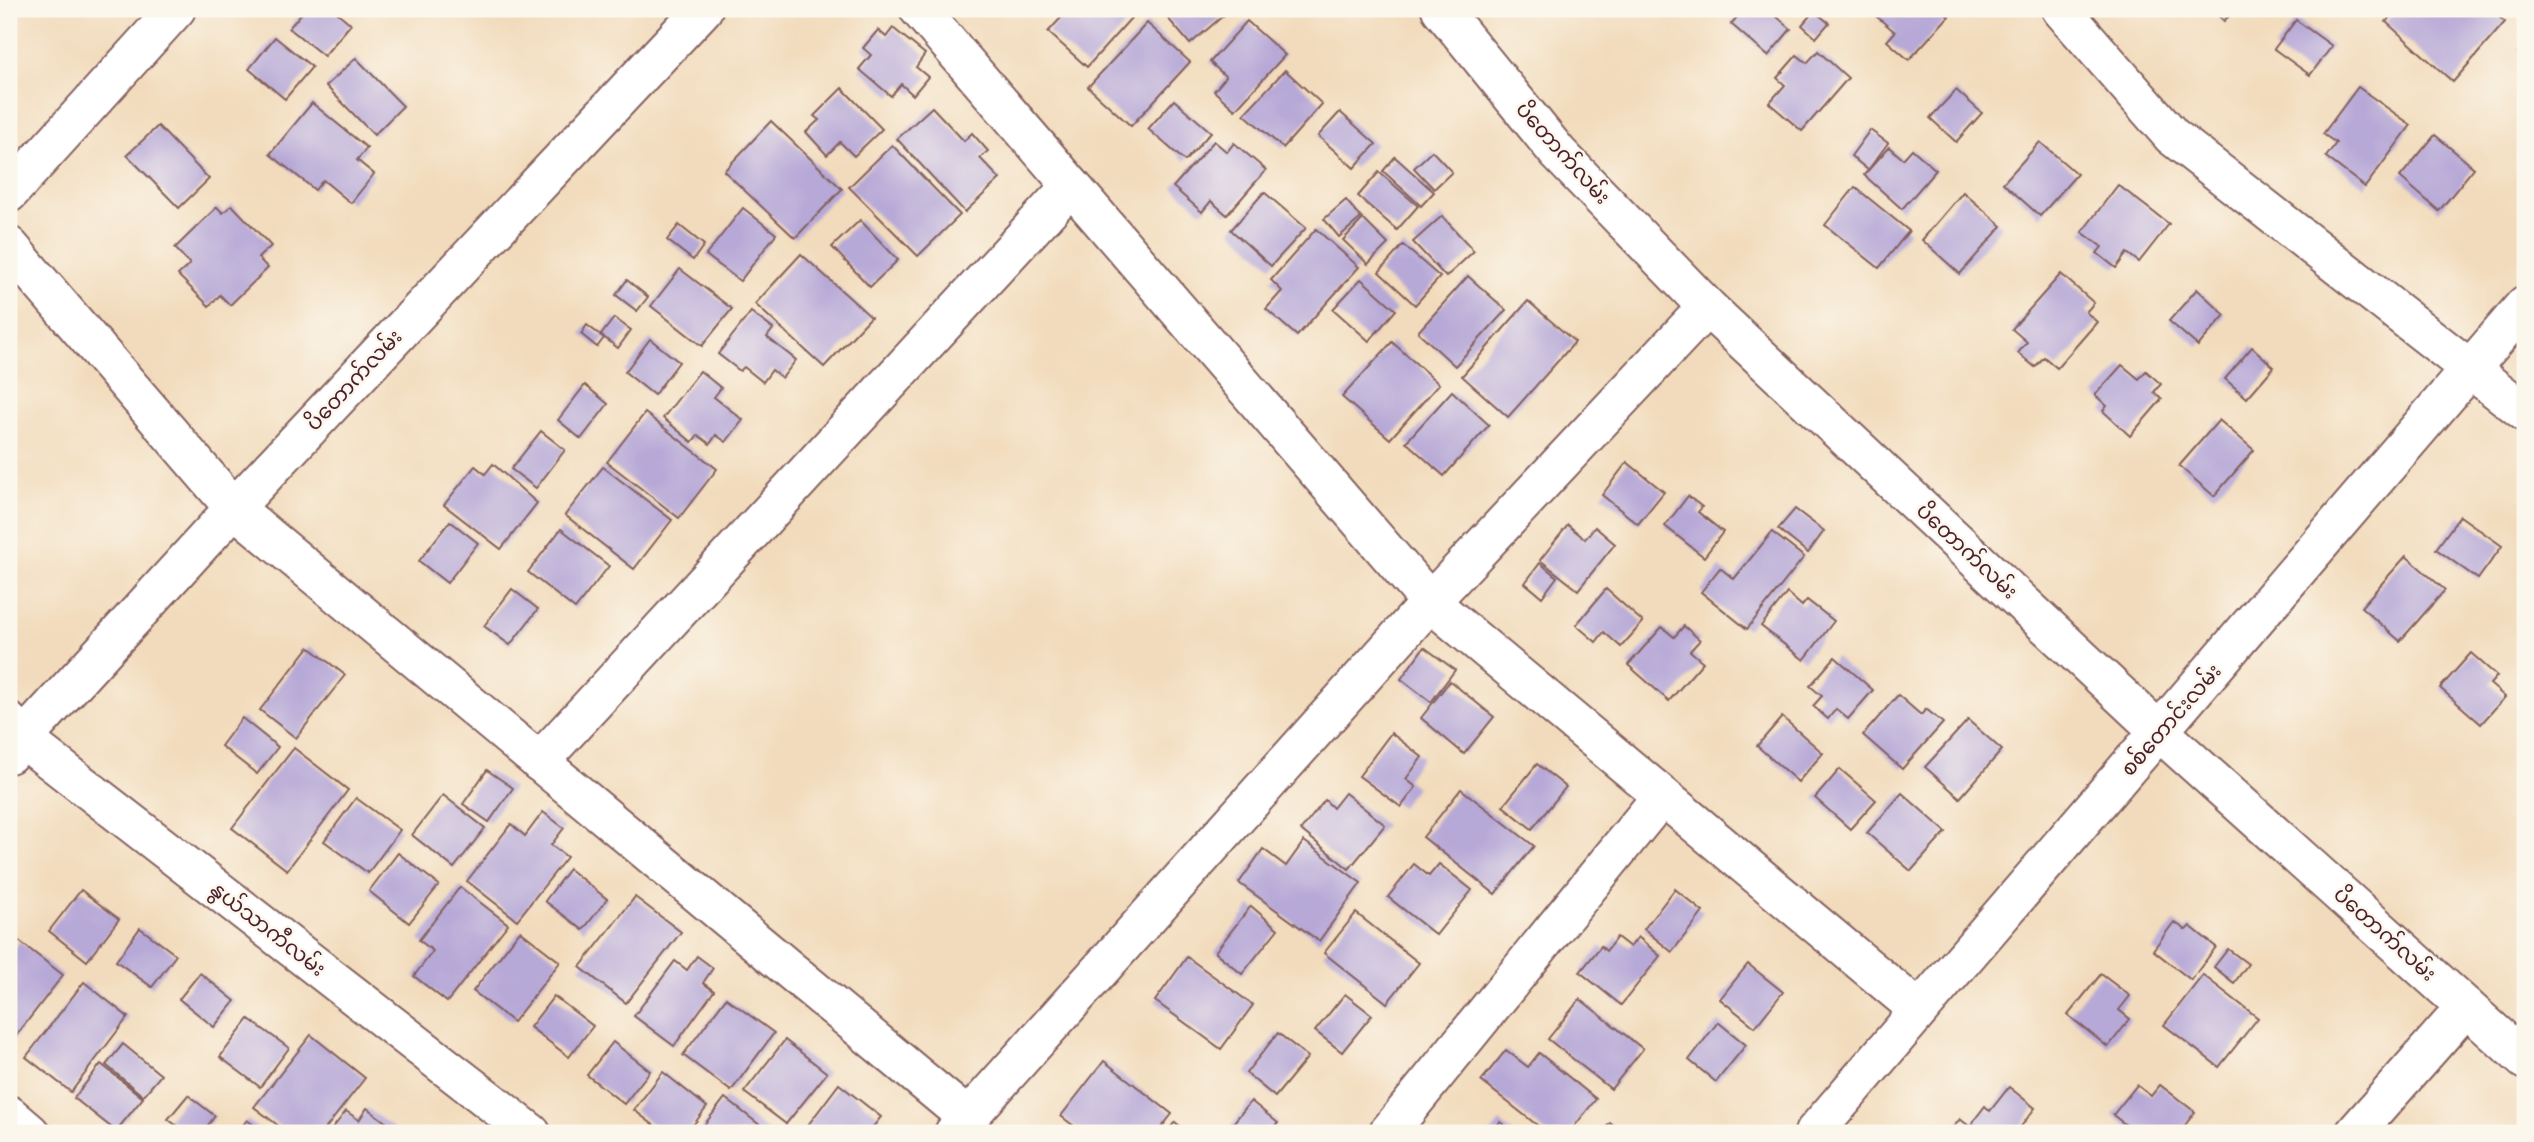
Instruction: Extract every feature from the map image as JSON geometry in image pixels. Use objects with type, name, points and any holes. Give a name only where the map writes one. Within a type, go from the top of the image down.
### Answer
[{"type":"street","points":[[9,193],[176,9]]},
{"type":"street","name":"ပိတောက်လမ်း","points":[[13,738],[234,508],[703,9]]},
{"type":"street","points":[[919,9],[1430,602],[1919,1010]]},
{"type":"street","name":"ပိတောက်လမ်း","points":[[1441,9],[1558,153],[1707,307],[2161,733],[2525,1060]]},
{"type":"street","points":[[2061,9],[2172,136],[2525,412]]},
{"type":"street","points":[[540,762],[1071,186]]},
{"type":"street","points":[[9,246],[234,508],[540,762],[961,1126],[1430,602],[1707,307]]},
{"type":"street","name":"စစ်တောင်းလမ်း","points":[[1815,1133],[2161,733],[2525,305]]},
{"type":"street","name":"နွယ်သာကီလမ်း","points":[[13,738],[531,1133]]},
{"type":"street","points":[[1388,1133],[1662,796]]},
{"type":"street","points":[[2355,1133],[2466,1007]]},
{"type":"street","points":[[9,1115],[30,1133]]},
{"type":"building","points":[[305,9],[333,9],[351,24],[324,56],[289,28]]},
{"type":"building","points":[[1069,9],[1121,9],[1131,18],[1087,67],[1048,32]]},
{"type":"building","points":[[1160,9],[1231,9],[1190,44]]},
{"type":"building","points":[[1744,9],[1768,9],[1791,29],[1768,56],[1731,24]]},
{"type":"building","points":[[1882,9],[1941,9],[1949,16],[1909,60],[1887,41],[1895,32],[1876,16]]},
{"type":"building","points":[[2212,9],[2236,9],[2224,21]]},
{"type":"building","points":[[2397,9],[2490,9],[2505,22],[2453,82],[2386,22]]},
{"type":"building","points":[[1814,11],[1829,23],[1816,38],[1802,25]]},
{"type":"building","points":[[2296,20],[2332,46],[2310,75],[2274,49]]},
{"type":"building","points":[[1247,21],[1285,55],[1235,110],[1214,91],[1226,77],[1210,62]]},
{"type":"building","points":[[1147,23],[1190,62],[1131,126],[1088,87]]},
{"type":"building","points":[[893,28],[925,54],[916,67],[928,77],[913,95],[901,84],[891,96],[859,69],[871,55],[863,48],[878,30],[886,37]]},
{"type":"building","points":[[275,37],[312,67],[285,99],[249,69]]},
{"type":"building","points":[[2525,42],[2525,57],[2518,52]]},
{"type":"building","points":[[1818,51],[1848,78],[1802,131],[1769,103],[1785,85],[1777,78],[1797,55],[1807,63]]},
{"type":"building","points":[[356,58],[403,106],[374,135],[326,86]]},
{"type":"building","points":[[1285,70],[1322,104],[1283,148],[1244,114]]},
{"type":"building","points":[[2358,87],[2411,125],[2365,187],[2326,157],[2336,143],[2323,134]]},
{"type":"building","points":[[842,88],[882,129],[854,156],[840,142],[827,155],[806,132],[819,120],[814,116]]},
{"type":"building","points":[[1956,90],[1982,113],[1956,142],[1930,118]]},
{"type":"building","points":[[1174,100],[1211,132],[1185,161],[1148,129]]},
{"type":"building","points":[[312,103],[367,148],[357,160],[374,174],[351,203],[323,180],[315,190],[270,154]]},
{"type":"building","points":[[932,107],[964,141],[972,133],[988,151],[980,158],[1000,179],[965,212],[897,139]]},
{"type":"building","points":[[1340,112],[1376,144],[1354,168],[1318,136]]},
{"type":"building","points":[[771,121],[842,189],[795,238],[724,171]]},
{"type":"building","points":[[158,126],[209,179],[179,208],[127,155]]},
{"type":"building","points":[[1870,130],[1888,143],[1868,170],[1851,156]]},
{"type":"building","points":[[2435,135],[2474,168],[2439,211],[2400,177]]},
{"type":"building","points":[[1214,141],[1227,152],[1234,143],[1266,170],[1227,215],[1211,201],[1202,212],[1173,187]]},
{"type":"building","points":[[2040,142],[2077,174],[2040,216],[2003,183]]},
{"type":"building","points":[[892,145],[960,215],[918,256],[849,187]]},
{"type":"building","points":[[1889,147],[1903,159],[1912,149],[1936,170],[1902,209],[1864,175]]},
{"type":"building","points":[[1432,151],[1452,172],[1434,189],[1414,168]]},
{"type":"building","points":[[1395,157],[1434,192],[1421,206],[1383,171]]},
{"type":"building","points":[[1379,172],[1418,206],[1397,230],[1358,196]]},
{"type":"building","points":[[2118,185],[2169,224],[2139,262],[2127,253],[2116,268],[2097,253],[2102,247],[2082,232]]},
{"type":"building","points":[[1855,187],[1909,231],[1879,268],[1825,225]]},
{"type":"building","points":[[1264,192],[1306,228],[1271,266],[1231,230]]},
{"type":"building","points":[[1963,192],[2002,226],[1960,274],[1922,240]]},
{"type":"building","points":[[1346,200],[1361,218],[1339,237],[1324,219]]},
{"type":"building","points":[[232,205],[271,246],[258,258],[268,268],[230,305],[220,295],[209,306],[178,275],[190,264],[175,248],[217,207],[223,213]]},
{"type":"building","points":[[743,208],[776,234],[740,281],[706,255]]},
{"type":"building","points":[[1442,216],[1474,251],[1446,277],[1413,242]]},
{"type":"building","points":[[1363,219],[1388,244],[1368,264],[1343,240]]},
{"type":"building","points":[[860,220],[898,260],[870,287],[832,247]]},
{"type":"building","points":[[679,225],[704,245],[693,260],[667,240]]},
{"type":"building","points":[[1316,229],[1359,267],[1297,336],[1266,309],[1282,291],[1271,280]]},
{"type":"building","points":[[1403,245],[1440,277],[1415,305],[1379,272]]},
{"type":"building","points":[[801,254],[871,317],[824,367],[755,304]]},
{"type":"building","points":[[680,269],[732,309],[702,346],[651,306]]},
{"type":"building","points":[[2061,274],[2094,303],[2086,312],[2097,322],[2057,368],[2044,357],[2035,367],[2018,353],[2027,342],[2012,329]]},
{"type":"building","points":[[1468,276],[1506,310],[1455,366],[1418,332]]},
{"type":"building","points":[[1361,279],[1396,310],[1369,341],[1333,309]]},
{"type":"building","points":[[627,280],[648,297],[637,311],[616,295]]},
{"type":"building","points":[[2197,289],[2225,315],[2198,346],[2169,321]]},
{"type":"building","points":[[1528,301],[1575,342],[1508,417],[1462,376]]},
{"type":"building","points":[[751,312],[773,329],[767,337],[796,360],[782,378],[772,370],[763,382],[744,367],[740,371],[718,354]]},
{"type":"building","points":[[614,318],[631,330],[618,348],[601,335]]},
{"type":"building","points":[[587,325],[604,338],[597,347],[581,334]]},
{"type":"building","points":[[650,339],[679,362],[654,395],[625,372]]},
{"type":"building","points":[[1392,342],[1439,384],[1390,439],[1342,397]]},
{"type":"building","points":[[2252,347],[2274,367],[2247,398],[2225,379]]},
{"type":"building","points":[[2122,365],[2139,379],[2146,371],[2161,384],[2154,392],[2162,399],[2130,436],[2103,411],[2107,406],[2095,395]]},
{"type":"building","points":[[700,371],[721,388],[714,397],[743,420],[726,442],[716,435],[710,444],[698,435],[692,442],[663,418]]},
{"type":"building","points":[[585,385],[608,404],[581,439],[558,420]]},
{"type":"building","points":[[1452,391],[1489,425],[1444,476],[1406,442]]},
{"type":"building","points":[[645,413],[717,469],[679,518],[607,462]]},
{"type":"building","points":[[2219,420],[2254,450],[2214,496],[2179,466]]},
{"type":"building","points":[[541,431],[565,450],[536,488],[511,469]]},
{"type":"building","points":[[1627,462],[1664,492],[1638,524],[1602,495]]},
{"type":"building","points":[[493,464],[537,503],[501,549],[444,505],[475,466],[485,474]]},
{"type":"building","points":[[603,467],[672,520],[634,569],[565,515]]},
{"type":"building","points":[[1688,496],[1702,507],[1698,512],[1723,532],[1704,557],[1665,526]]},
{"type":"building","points":[[1795,509],[1824,531],[1808,553],[1778,529]]},
{"type":"building","points":[[2460,516],[2502,546],[2478,579],[2436,549]]},
{"type":"building","points":[[450,521],[478,543],[447,583],[419,561]]},
{"type":"building","points":[[1568,525],[1585,539],[1595,527],[1615,544],[1578,590],[1540,560]]},
{"type":"building","points":[[561,529],[609,566],[575,609],[528,572]]},
{"type":"building","points":[[1772,532],[1804,557],[1747,629],[1701,592],[1720,568],[1734,579]]},
{"type":"building","points":[[2406,556],[2445,590],[2400,641],[2361,607]]},
{"type":"building","points":[[1540,563],[1557,577],[1542,597],[1525,583]]},
{"type":"building","points":[[512,589],[538,609],[510,645],[484,626]]},
{"type":"building","points":[[1606,589],[1643,622],[1621,647],[1604,632],[1596,642],[1576,625]]},
{"type":"building","points":[[1787,593],[1802,606],[1807,600],[1834,621],[1804,660],[1761,626]]},
{"type":"building","points":[[1684,626],[1700,640],[1690,651],[1703,662],[1669,701],[1628,665],[1662,627],[1674,637]]},
{"type":"building","points":[[309,647],[345,675],[296,738],[260,710]]},
{"type":"building","points":[[1424,647],[1455,670],[1431,702],[1401,679]]},
{"type":"building","points":[[2471,653],[2497,676],[2490,684],[2505,697],[2481,724],[2440,688]]},
{"type":"building","points":[[1835,657],[1873,690],[1848,719],[1836,709],[1828,719],[1813,706],[1822,696],[1810,686]]},
{"type":"building","points":[[1450,681],[1494,717],[1464,754],[1421,718]]},
{"type":"building","points":[[1898,695],[1921,715],[1926,709],[1943,723],[1902,769],[1863,735]]},
{"type":"building","points":[[1782,717],[1823,753],[1798,782],[1757,746]]},
{"type":"building","points":[[242,718],[278,747],[257,774],[221,746]]},
{"type":"building","points":[[1968,720],[2002,750],[1960,798],[1925,767]]},
{"type":"building","points":[[1391,733],[1422,757],[1406,779],[1416,787],[1401,807],[1359,776]]},
{"type":"building","points":[[294,748],[348,790],[287,870],[232,828]]},
{"type":"building","points":[[1537,764],[1566,787],[1532,829],[1503,806]]},
{"type":"building","points":[[1840,769],[1876,800],[1850,829],[1815,798]]},
{"type":"building","points":[[487,770],[513,788],[489,822],[463,804]]},
{"type":"building","points":[[1461,789],[1534,846],[1495,894],[1423,837]]},
{"type":"building","points":[[1345,793],[1385,825],[1349,869],[1301,830],[1325,800],[1333,808]]},
{"type":"building","points":[[1902,793],[1946,832],[1911,871],[1867,833]]},
{"type":"building","points":[[443,795],[485,828],[454,868],[412,835]]},
{"type":"building","points":[[356,798],[400,830],[368,873],[324,841]]},
{"type":"building","points":[[543,812],[564,828],[551,845],[567,857],[517,920],[467,881],[511,824],[525,836]]},
{"type":"building","points":[[1304,841],[1361,883],[1319,941],[1239,883],[1263,849],[1286,866]]},
{"type":"building","points":[[398,853],[439,885],[409,923],[369,891]]},
{"type":"building","points":[[1414,864],[1429,876],[1439,864],[1472,890],[1436,935],[1388,897]]},
{"type":"building","points":[[569,869],[607,899],[583,930],[545,901]]},
{"type":"building","points":[[460,887],[508,924],[447,1002],[414,976],[433,951],[419,940]]},
{"type":"building","points":[[1675,889],[1703,912],[1672,952],[1644,929]]},
{"type":"building","points":[[81,890],[119,919],[87,961],[49,931]]},
{"type":"building","points":[[635,897],[681,932],[626,1003],[580,967]]},
{"type":"building","points":[[1251,906],[1278,929],[1242,974],[1215,952]]},
{"type":"building","points":[[1356,913],[1419,963],[1387,1003],[1324,953]]},
{"type":"building","points":[[2174,922],[2186,930],[2190,926],[2216,947],[2191,980],[2153,950]]},
{"type":"building","points":[[140,928],[176,955],[152,987],[116,961]]},
{"type":"building","points":[[520,931],[560,962],[513,1022],[473,991]]},
{"type":"building","points":[[1617,937],[1630,947],[1638,937],[1660,956],[1621,1005],[1580,972],[1601,946],[1606,951]]},
{"type":"building","points":[[19,941],[63,975],[9,1045],[9,954]]},
{"type":"building","points":[[2228,949],[2248,964],[2234,983],[2214,967]]},
{"type":"building","points":[[697,956],[713,968],[703,983],[714,991],[674,1046],[634,1016],[675,961],[687,970]]},
{"type":"building","points":[[1187,957],[1253,1005],[1221,1049],[1155,1001]]},
{"type":"building","points":[[1748,964],[1783,992],[1755,1027],[1720,999]]},
{"type":"building","points":[[200,973],[235,1001],[214,1027],[179,999]]},
{"type":"building","points":[[2101,974],[2130,996],[2119,1010],[2130,1019],[2108,1047],[2068,1015]]},
{"type":"building","points":[[2203,975],[2258,1018],[2219,1067],[2164,1025]]},
{"type":"building","points":[[84,982],[128,1017],[71,1092],[26,1057]]},
{"type":"building","points":[[1345,994],[1372,1015],[1342,1052],[1315,1031]]},
{"type":"building","points":[[554,996],[593,1026],[569,1057],[530,1027]]},
{"type":"building","points":[[726,998],[774,1033],[731,1091],[683,1055]]},
{"type":"building","points":[[1580,999],[1643,1049],[1611,1089],[1548,1039]]},
{"type":"building","points":[[249,1019],[289,1048],[260,1087],[220,1057]]},
{"type":"building","points":[[1718,1022],[1746,1045],[1716,1082],[1689,1060]]},
{"type":"building","points":[[1278,1033],[1308,1057],[1275,1097],[1246,1073]]},
{"type":"building","points":[[311,1035],[365,1078],[322,1133],[288,1133],[254,1107]]},
{"type":"building","points":[[785,1040],[827,1073],[786,1124],[744,1092]]},
{"type":"building","points":[[613,1042],[650,1071],[624,1104],[587,1075]]},
{"type":"building","points":[[123,1044],[161,1075],[143,1096],[106,1065]]},
{"type":"building","points":[[1506,1050],[1528,1067],[1539,1053],[1596,1099],[1569,1133],[1547,1133],[1481,1081]]},
{"type":"building","points":[[1104,1061],[1172,1114],[1157,1133],[1083,1133],[1061,1116]]},
{"type":"building","points":[[101,1064],[143,1098],[116,1131],[74,1098]]},
{"type":"building","points":[[663,1072],[707,1107],[687,1133],[664,1133],[634,1110]]},
{"type":"building","points":[[839,1084],[881,1117],[868,1133],[802,1133]]},
{"type":"building","points":[[2137,1085],[2151,1096],[2160,1085],[2195,1112],[2179,1133],[2136,1133],[2113,1115]]},
{"type":"building","points":[[2009,1087],[2035,1108],[2016,1133],[1986,1133],[1972,1123],[1985,1106],[1990,1111]]},
{"type":"building","points":[[188,1095],[215,1116],[202,1133],[186,1133],[168,1119]]},
{"type":"building","points":[[725,1098],[770,1133],[698,1133]]},
{"type":"building","points":[[1251,1101],[1278,1123],[1269,1133],[1225,1133]]},
{"type":"building","points":[[367,1108],[400,1133],[329,1133],[346,1111],[359,1120]]},
{"type":"building","points":[[1960,1119],[1978,1133],[1949,1133]]},
{"type":"building","points":[[247,1120],[265,1133],[237,1133]]},
{"type":"building","points":[[1175,1122],[1188,1133],[1166,1133]]},
{"type":"building","points":[[1500,1122],[1514,1133],[1491,1133]]},
{"type":"building","points":[[1610,1123],[1623,1133],[1601,1133]]},
{"type":"building","points":[[1059,1127],[1068,1133],[1054,1133]]}]
